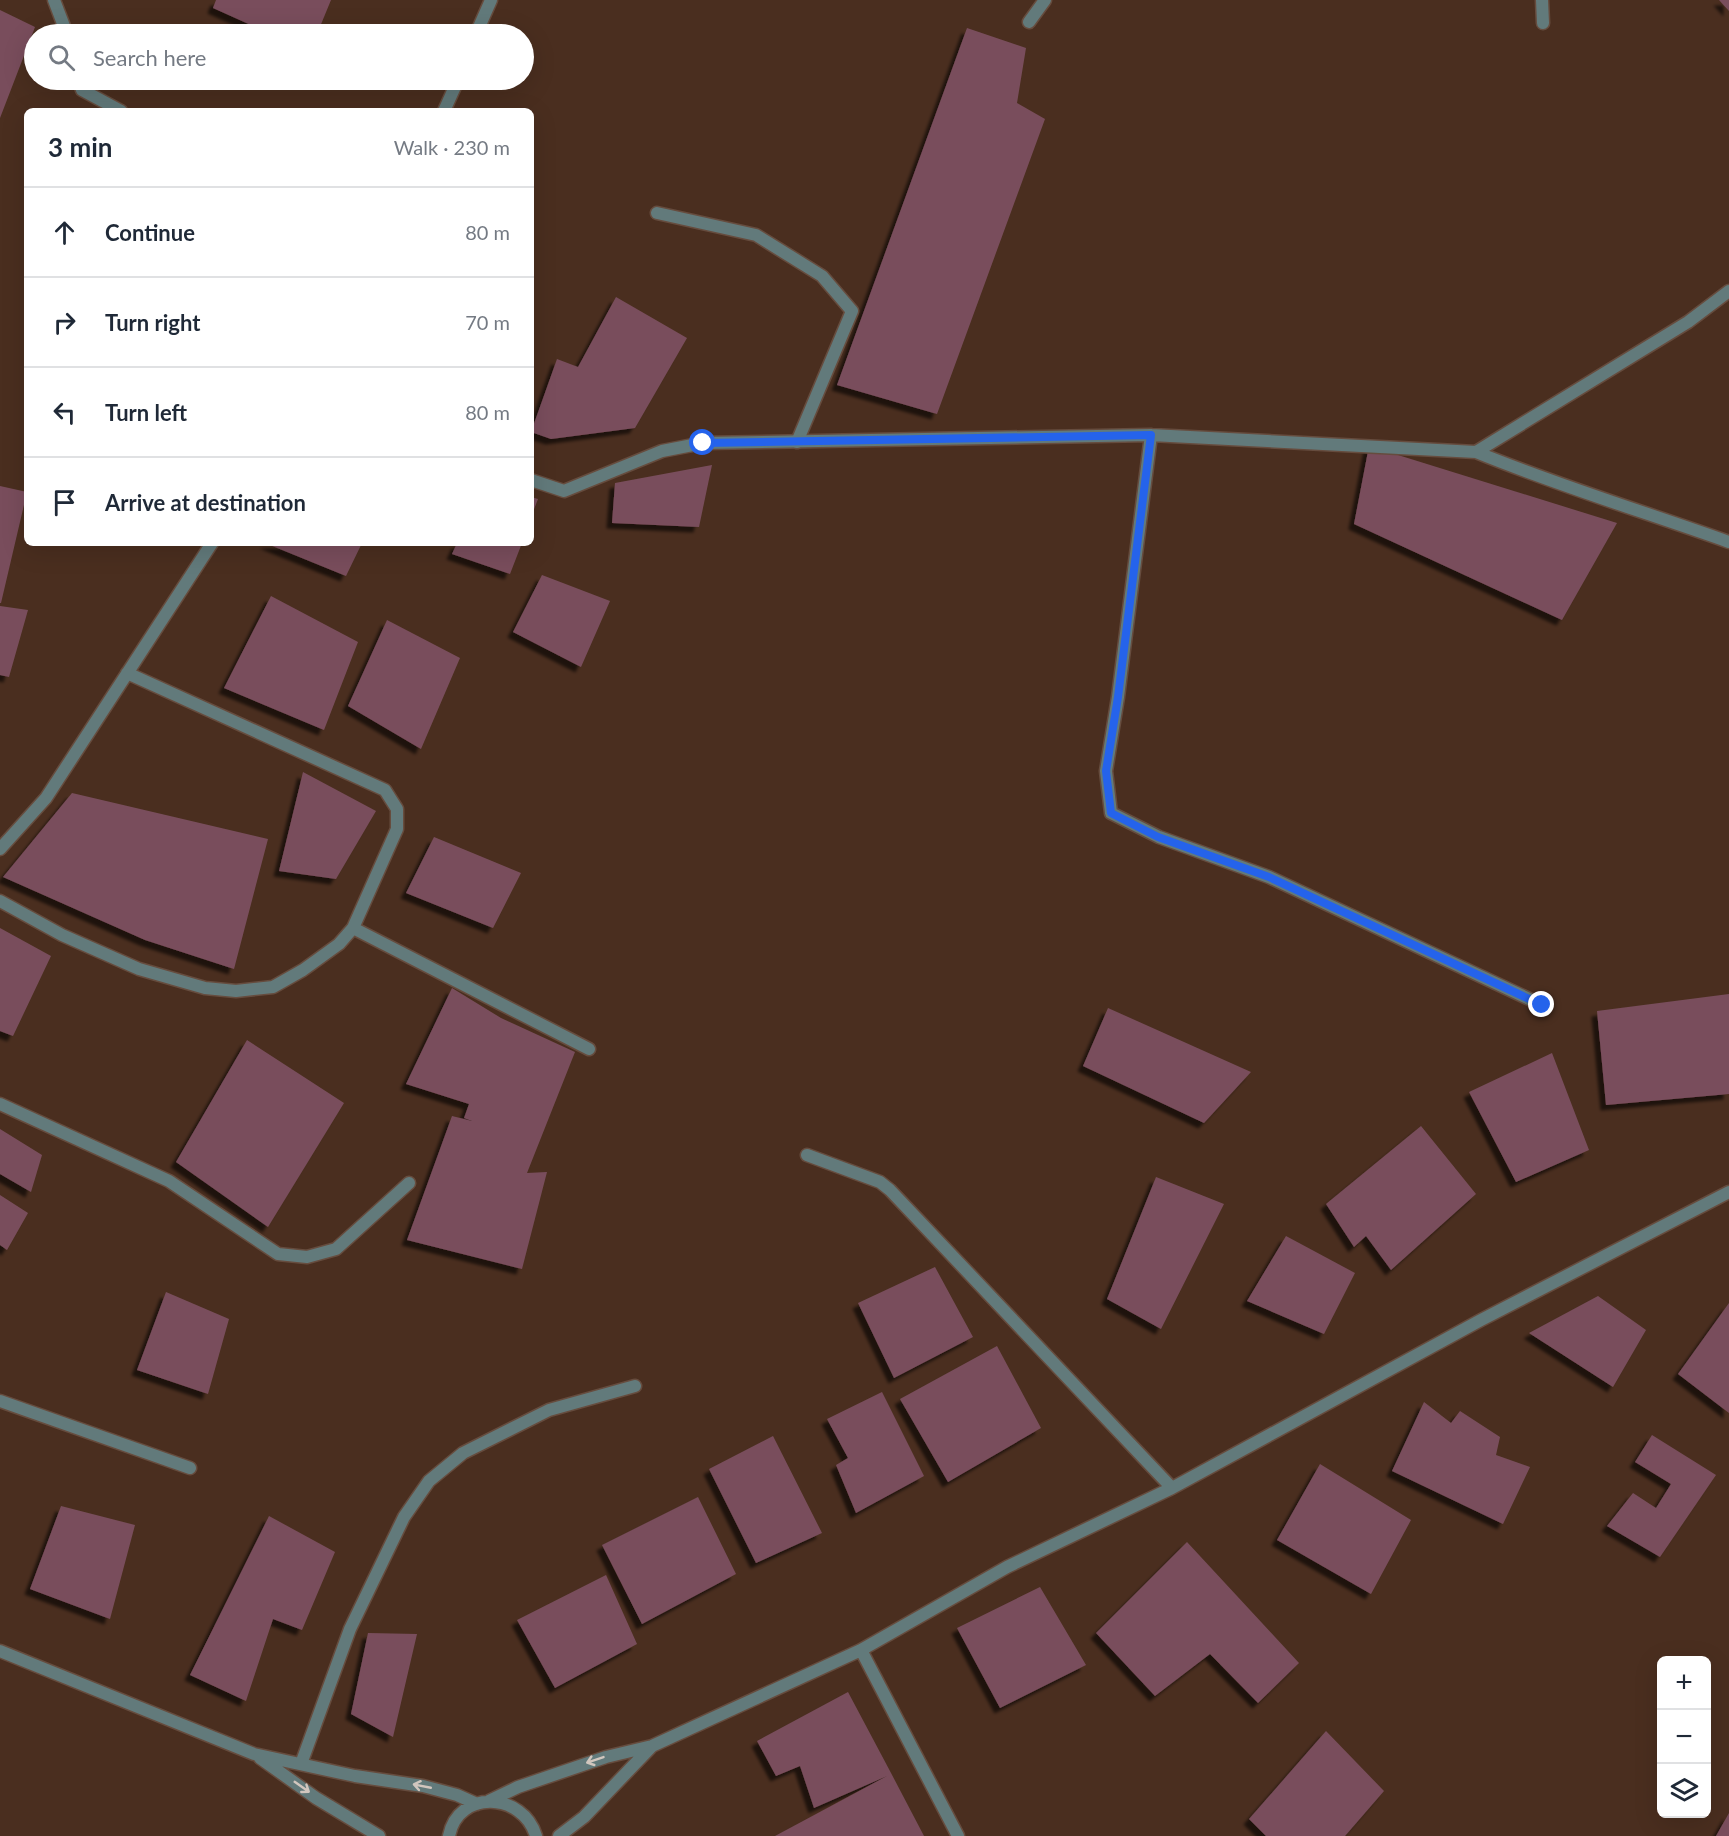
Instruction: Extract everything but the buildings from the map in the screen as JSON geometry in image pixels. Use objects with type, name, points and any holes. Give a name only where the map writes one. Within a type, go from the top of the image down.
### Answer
[{"type":"street","points":[[54,0],[63,24]]},
{"type":"street","points":[[480,24],[491,0]]},
{"type":"street","points":[[1029,22],[1045,0]]},
{"type":"street","points":[[1542,0],[1543,24]]},
{"type":"street","points":[[82,90],[115,108]]},
{"type":"street","points":[[445,108],[453,90]]},
{"type":"street","points":[[657,213],[756,236],[822,276],[852,310],[797,442]]},
{"type":"street","points":[[1476,452],[1688,322],[1729,291]]},
{"type":"street","points":[[1151,435],[1118,697],[1106,771],[1111,813],[1158,837],[1269,877],[1542,1005]]},
{"type":"street","points":[[534,481],[564,491],[663,451],[703,443],[1151,435],[1476,452],[1544,480],[1622,504],[1729,542]]},
{"type":"street","points":[[0,849],[46,798],[210,546]]},
{"type":"street","points":[[0,901],[62,935],[139,969],[205,987],[236,991],[273,987],[303,970],[339,944],[353,928],[397,828],[397,809],[385,790],[127,673]]},
{"type":"street","points":[[353,928],[589,1049]]},
{"type":"street","points":[[0,1104],[169,1181],[278,1254],[307,1257],[336,1250],[409,1183]]},
{"type":"street","points":[[807,1155],[880,1182],[890,1190],[1172,1488]]},
{"type":"street","points":[[449,1836],[456,1820],[483,1803],[518,1787],[606,1757],[652,1746],[861,1650],[1007,1567],[1172,1488],[1481,1320],[1729,1192]]},
{"type":"street","points":[[301,1764],[350,1629],[404,1517],[429,1481],[463,1453],[549,1410],[634,1386]]},
{"type":"street","points":[[0,1401],[190,1468]]},
{"type":"street","points":[[861,1650],[958,1836]]},
{"type":"street","points":[[0,1651],[254,1754],[423,1786],[483,1803],[504,1803],[518,1809],[529,1820],[536,1836]]},
{"type":"street","points":[[560,1836],[584,1817],[652,1746]]},
{"type":"street","points":[[254,1754],[316,1798],[379,1836]]},
{"type":"route","points":[[703,443],[1151,435],[1118,697],[1106,771],[1111,813],[1158,837],[1269,877],[1542,1005]]}]
